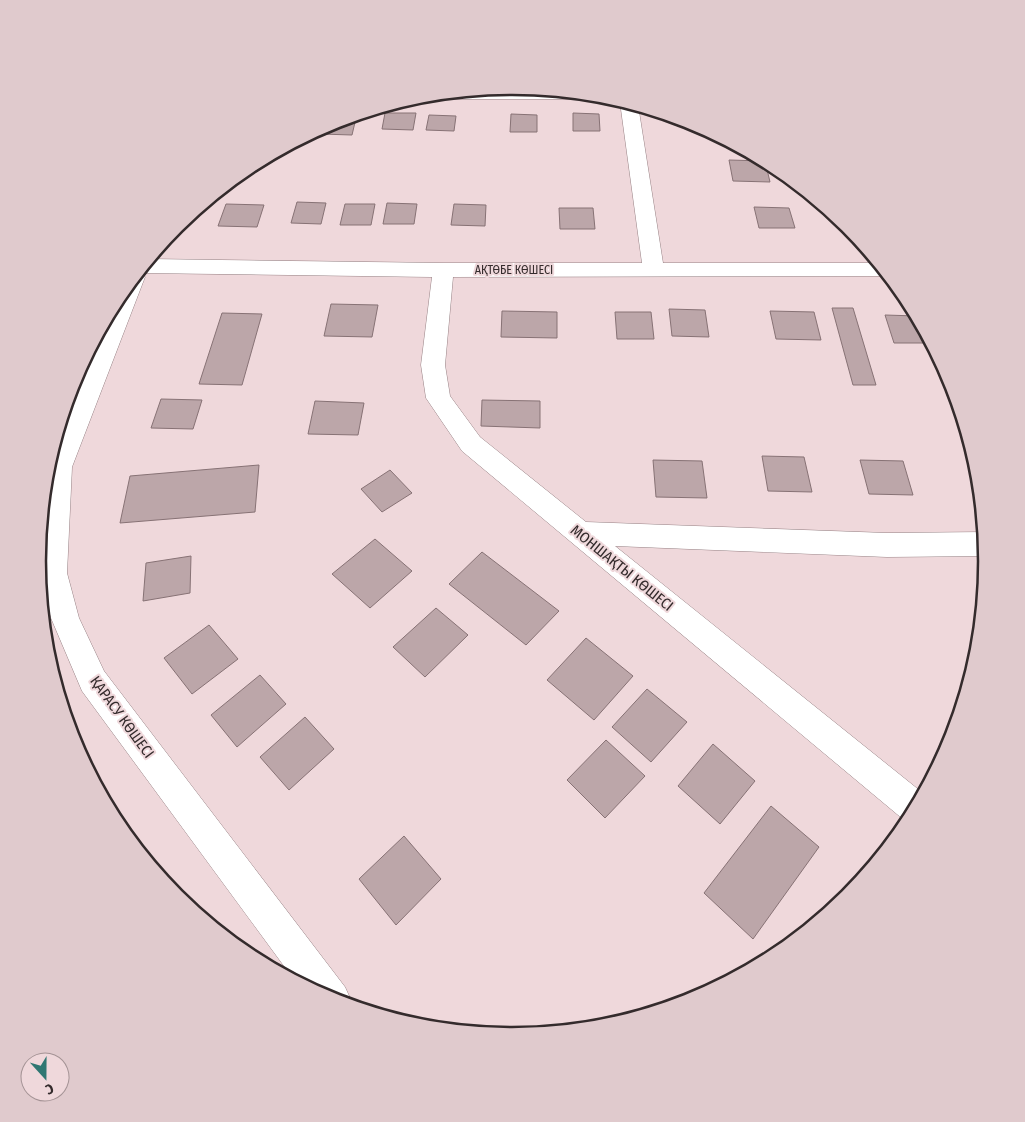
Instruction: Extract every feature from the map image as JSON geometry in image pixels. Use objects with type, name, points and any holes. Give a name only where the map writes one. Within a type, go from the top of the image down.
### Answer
[{"type":"street","points":[[630,110],[653,269]]},
{"type":"street","name":"АҚТӨБЕ КӨШЕСІ","points":[[152,266],[443,270],[876,270]]},
{"type":"street","name":"МОНШАҚТЫ КӨШЕСІ","points":[[443,270],[433,365],[438,398],[471,444],[910,803]]},
{"type":"street","name":"ҚАРАСУ КӨШЕСІ","points":[[123,306],[59,467],[53,573],[65,618],[93,681],[322,986]]},
{"type":"street","points":[[579,533],[887,545],[978,544]]},
{"type":"building","points":[[385,113],[416,113],[413,130],[382,129]]},
{"type":"building","points":[[573,113],[599,114],[600,131],[573,131]]},
{"type":"building","points":[[511,114],[537,115],[537,132],[510,132]]},
{"type":"building","points":[[429,115],[456,116],[454,131],[426,130]]},
{"type":"building","points":[[355,122],[352,135],[325,134]]},
{"type":"building","points":[[729,160],[752,161],[767,170],[770,182],[733,181]]},
{"type":"building","points":[[297,202],[326,203],[321,224],[291,223]]},
{"type":"building","points":[[387,203],[417,204],[414,224],[383,224]]},
{"type":"building","points":[[226,204],[264,205],[257,227],[218,226]]},
{"type":"building","points":[[345,204],[375,204],[371,225],[340,225]]},
{"type":"building","points":[[454,204],[486,205],[485,226],[451,225]]},
{"type":"building","points":[[754,207],[789,208],[795,228],[759,228]]},
{"type":"building","points":[[559,208],[593,208],[595,229],[560,229]]},
{"type":"building","points":[[331,304],[378,305],[372,337],[324,336]]},
{"type":"building","points":[[832,308],[853,308],[876,385],[853,385]]},
{"type":"building","points":[[669,309],[705,310],[709,337],[672,336]]},
{"type":"building","points":[[502,311],[557,312],[557,338],[501,337]]},
{"type":"building","points":[[770,311],[814,312],[821,340],[776,339]]},
{"type":"building","points":[[615,312],[651,312],[654,339],[617,339]]},
{"type":"building","points":[[222,313],[262,314],[242,385],[199,384]]},
{"type":"building","points":[[885,315],[908,316],[924,343],[894,343]]},
{"type":"building","points":[[161,399],[202,400],[193,429],[151,428]]},
{"type":"building","points":[[482,400],[540,401],[540,428],[481,426]]},
{"type":"building","points":[[315,401],[364,403],[358,435],[308,434]]},
{"type":"building","points":[[762,456],[804,457],[812,492],[768,491]]},
{"type":"building","points":[[653,460],[702,461],[707,498],[656,497]]},
{"type":"building","points":[[860,460],[903,461],[913,495],[869,494]]},
{"type":"building","points":[[259,465],[255,512],[120,523],[130,476]]},
{"type":"building","points":[[390,470],[412,493],[382,512],[361,489]]},
{"type":"building","points":[[375,539],[412,571],[370,608],[332,574]]},
{"type":"building","points":[[482,552],[559,611],[526,645],[449,584]]},
{"type":"building","points":[[191,556],[190,593],[143,601],[146,563]]},
{"type":"building","points":[[436,608],[468,635],[425,677],[393,647]]},
{"type":"building","points":[[209,625],[238,659],[192,694],[164,658]]},
{"type":"building","points":[[586,638],[633,676],[594,720],[547,680]]},
{"type":"building","points":[[260,675],[286,704],[237,747],[211,715]]},
{"type":"building","points":[[647,689],[687,722],[651,762],[612,727]]},
{"type":"building","points":[[305,717],[334,749],[289,790],[260,757]]},
{"type":"building","points":[[606,740],[645,776],[605,818],[567,780]]},
{"type":"building","points":[[713,744],[755,781],[720,824],[678,786]]},
{"type":"building","points":[[771,806],[819,847],[753,939],[704,893]]},
{"type":"building","points":[[404,836],[441,879],[396,925],[359,879]]}]
